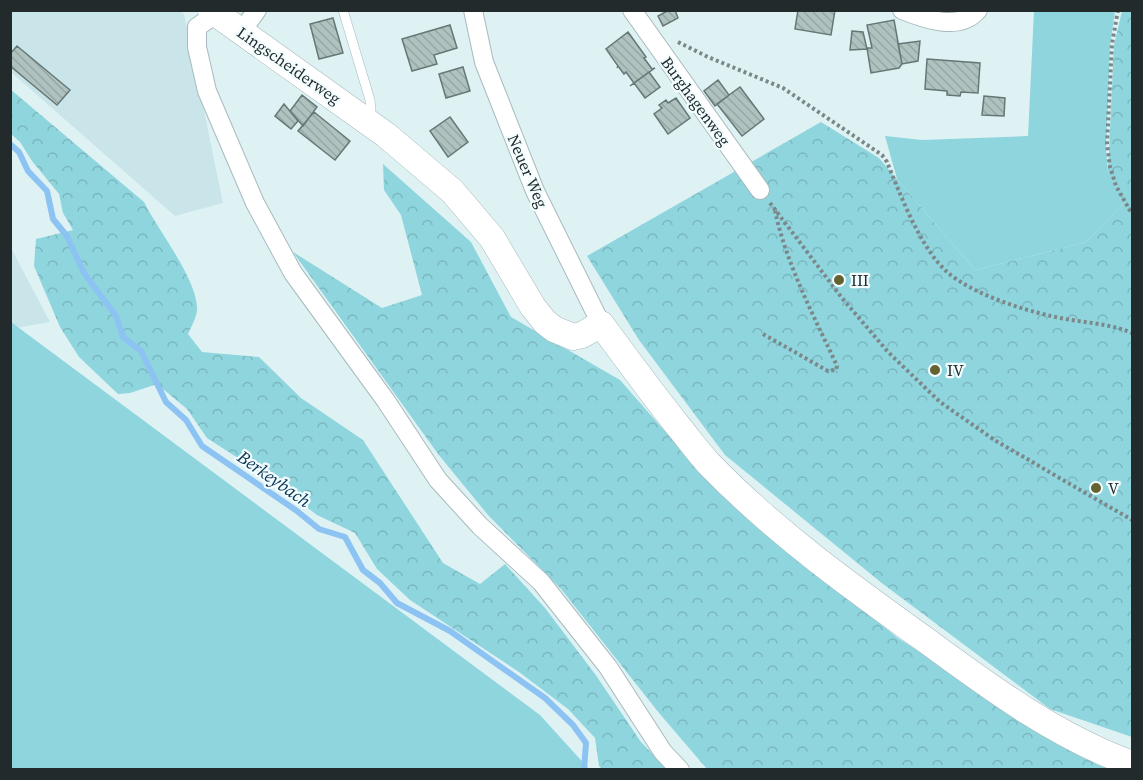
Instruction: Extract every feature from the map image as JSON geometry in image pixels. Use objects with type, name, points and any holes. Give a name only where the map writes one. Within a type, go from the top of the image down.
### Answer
[{"type":"street","points":[[241,32],[257,10]]},
{"type":"street","name":"Neuer Weg","points":[[473,10],[484,62],[535,191],[601,324]]},
{"type":"street","name":"Burghagenweg","points":[[632,10],[760,190]]},
{"type":"street","points":[[902,10],[918,16],[954,23],[967,20],[978,10]]},
{"type":"street","points":[[213,12],[197,27],[197,47],[207,91],[255,203],[293,273],[386,401],[438,480],[480,526],[541,582],[608,667],[663,752],[680,770]]},
{"type":"street","name":"Lingscheiderweg","points":[[213,12],[366,121],[422,164],[452,191],[492,238],[518,284],[544,321],[562,334],[573,337],[582,335],[601,324]]},
{"type":"street","points":[[601,324],[645,385],[708,462],[779,530],[826,568],[1009,700],[1097,751],[1132,765]]},
{"type":"lane","name":"Lingscheiderweg","points":[[343,10],[370,100],[370,110],[366,121]]},
{"type":"path","points":[[1118,10],[1112,44],[1107,144],[1110,167],[1116,186],[1132,214]]},
{"type":"path","points":[[675,41],[783,88],[882,155],[908,214],[921,236],[936,260],[955,278],[988,295],[1042,314],[1106,324],[1132,333]]},
{"type":"path","points":[[760,190],[842,298],[888,352],[940,402],[996,441],[1132,520]]},
{"type":"path","points":[[764,334],[828,371],[836,369],[837,366],[790,263],[781,239],[774,208]]},
{"type":"shaded area","points":[[11,11],[179,11],[184,14],[223,203],[175,216],[11,72]]},
{"type":"shaded area","points":[[10,246],[50,322],[16,328],[11,322]]},
{"type":"green space","points":[[1034,11],[1115,11],[1110,46],[1106,150],[1108,171],[1123,204],[1086,242],[975,270],[897,179],[885,136],[922,140],[1028,136]]},
{"type":"green space","points":[[1122,11],[1132,11],[1132,737],[1050,709],[883,584],[725,455],[639,340],[587,256],[821,122],[879,158],[975,270],[1086,242],[1123,204],[1108,171],[1114,45]]},
{"type":"green space","points":[[10,89],[144,202],[190,282],[197,310],[188,334],[202,352],[259,357],[301,398],[363,440],[443,563],[480,584],[505,564],[545,608],[595,674],[641,742],[667,769],[602,769],[599,766],[595,738],[568,709],[519,672],[410,600],[377,569],[355,533],[317,515],[264,475],[207,438],[187,409],[157,384],[130,393],[118,394],[79,357],[60,327],[34,266],[36,239],[73,230],[63,213],[59,194],[32,161],[20,142],[11,134]]},
{"type":"green space","points":[[383,164],[471,242],[511,317],[620,380],[719,493],[898,638],[1098,765],[1111,769],[707,769],[659,713],[561,589],[488,515],[438,454],[293,252],[382,308],[422,295],[401,215],[384,190]]},
{"type":"green space","points":[[11,322],[540,715],[589,769],[11,769]]},
{"type":"building","points":[[669,10],[675,10],[678,18],[663,26],[658,16]]},
{"type":"building","points":[[798,10],[835,10],[831,35],[795,29]]},
{"type":"building","points":[[333,18],[343,53],[319,59],[310,24]]},
{"type":"building","points":[[894,20],[902,64],[899,68],[871,73],[867,48],[872,48],[867,25]]},
{"type":"building","points":[[450,25],[457,48],[434,55],[437,64],[412,71],[402,39]]},
{"type":"building","points":[[852,31],[863,32],[867,49],[850,50]]},
{"type":"building","points":[[628,32],[652,69],[655,68],[630,86],[634,83],[626,72],[624,74],[606,49]]},
{"type":"building","points":[[920,41],[918,61],[902,64],[898,44]]},
{"type":"building","points":[[17,46],[70,90],[57,105],[10,66],[10,54]]},
{"type":"building","points":[[927,59],[980,63],[978,93],[961,92],[960,96],[947,95],[947,91],[925,89]]},
{"type":"building","points":[[463,67],[470,91],[446,98],[439,74]]},
{"type":"building","points":[[649,72],[660,87],[645,98],[634,83]]},
{"type":"building","points":[[718,80],[729,95],[715,106],[704,91]]},
{"type":"building","points":[[740,87],[764,119],[742,136],[717,104]]},
{"type":"building","points":[[302,95],[317,107],[303,126],[290,111]]},
{"type":"building","points":[[984,96],[1005,98],[1004,116],[982,115]]},
{"type":"building","points":[[676,98],[690,118],[668,134],[654,114],[662,108],[659,105],[666,100],[668,103]]},
{"type":"building","points":[[284,104],[298,121],[291,129],[275,116]]},
{"type":"building","points":[[314,112],[350,141],[335,160],[298,131]]},
{"type":"building","points":[[450,117],[468,142],[448,157],[430,131]]},
{"type":"waterway","name":"Berkeybach","points":[[10,144],[19,152],[28,171],[47,191],[53,219],[67,236],[84,273],[116,316],[123,337],[141,351],[166,402],[186,420],[202,446],[297,511],[319,529],[345,537],[363,570],[380,583],[397,603],[450,631],[545,698],[573,725],[586,743],[584,770]]},
{"type":"place","name":"III","points":[[839,280]]},
{"type":"place","name":"IV","points":[[935,370]]},
{"type":"place","name":"V","points":[[1096,488]]}]
